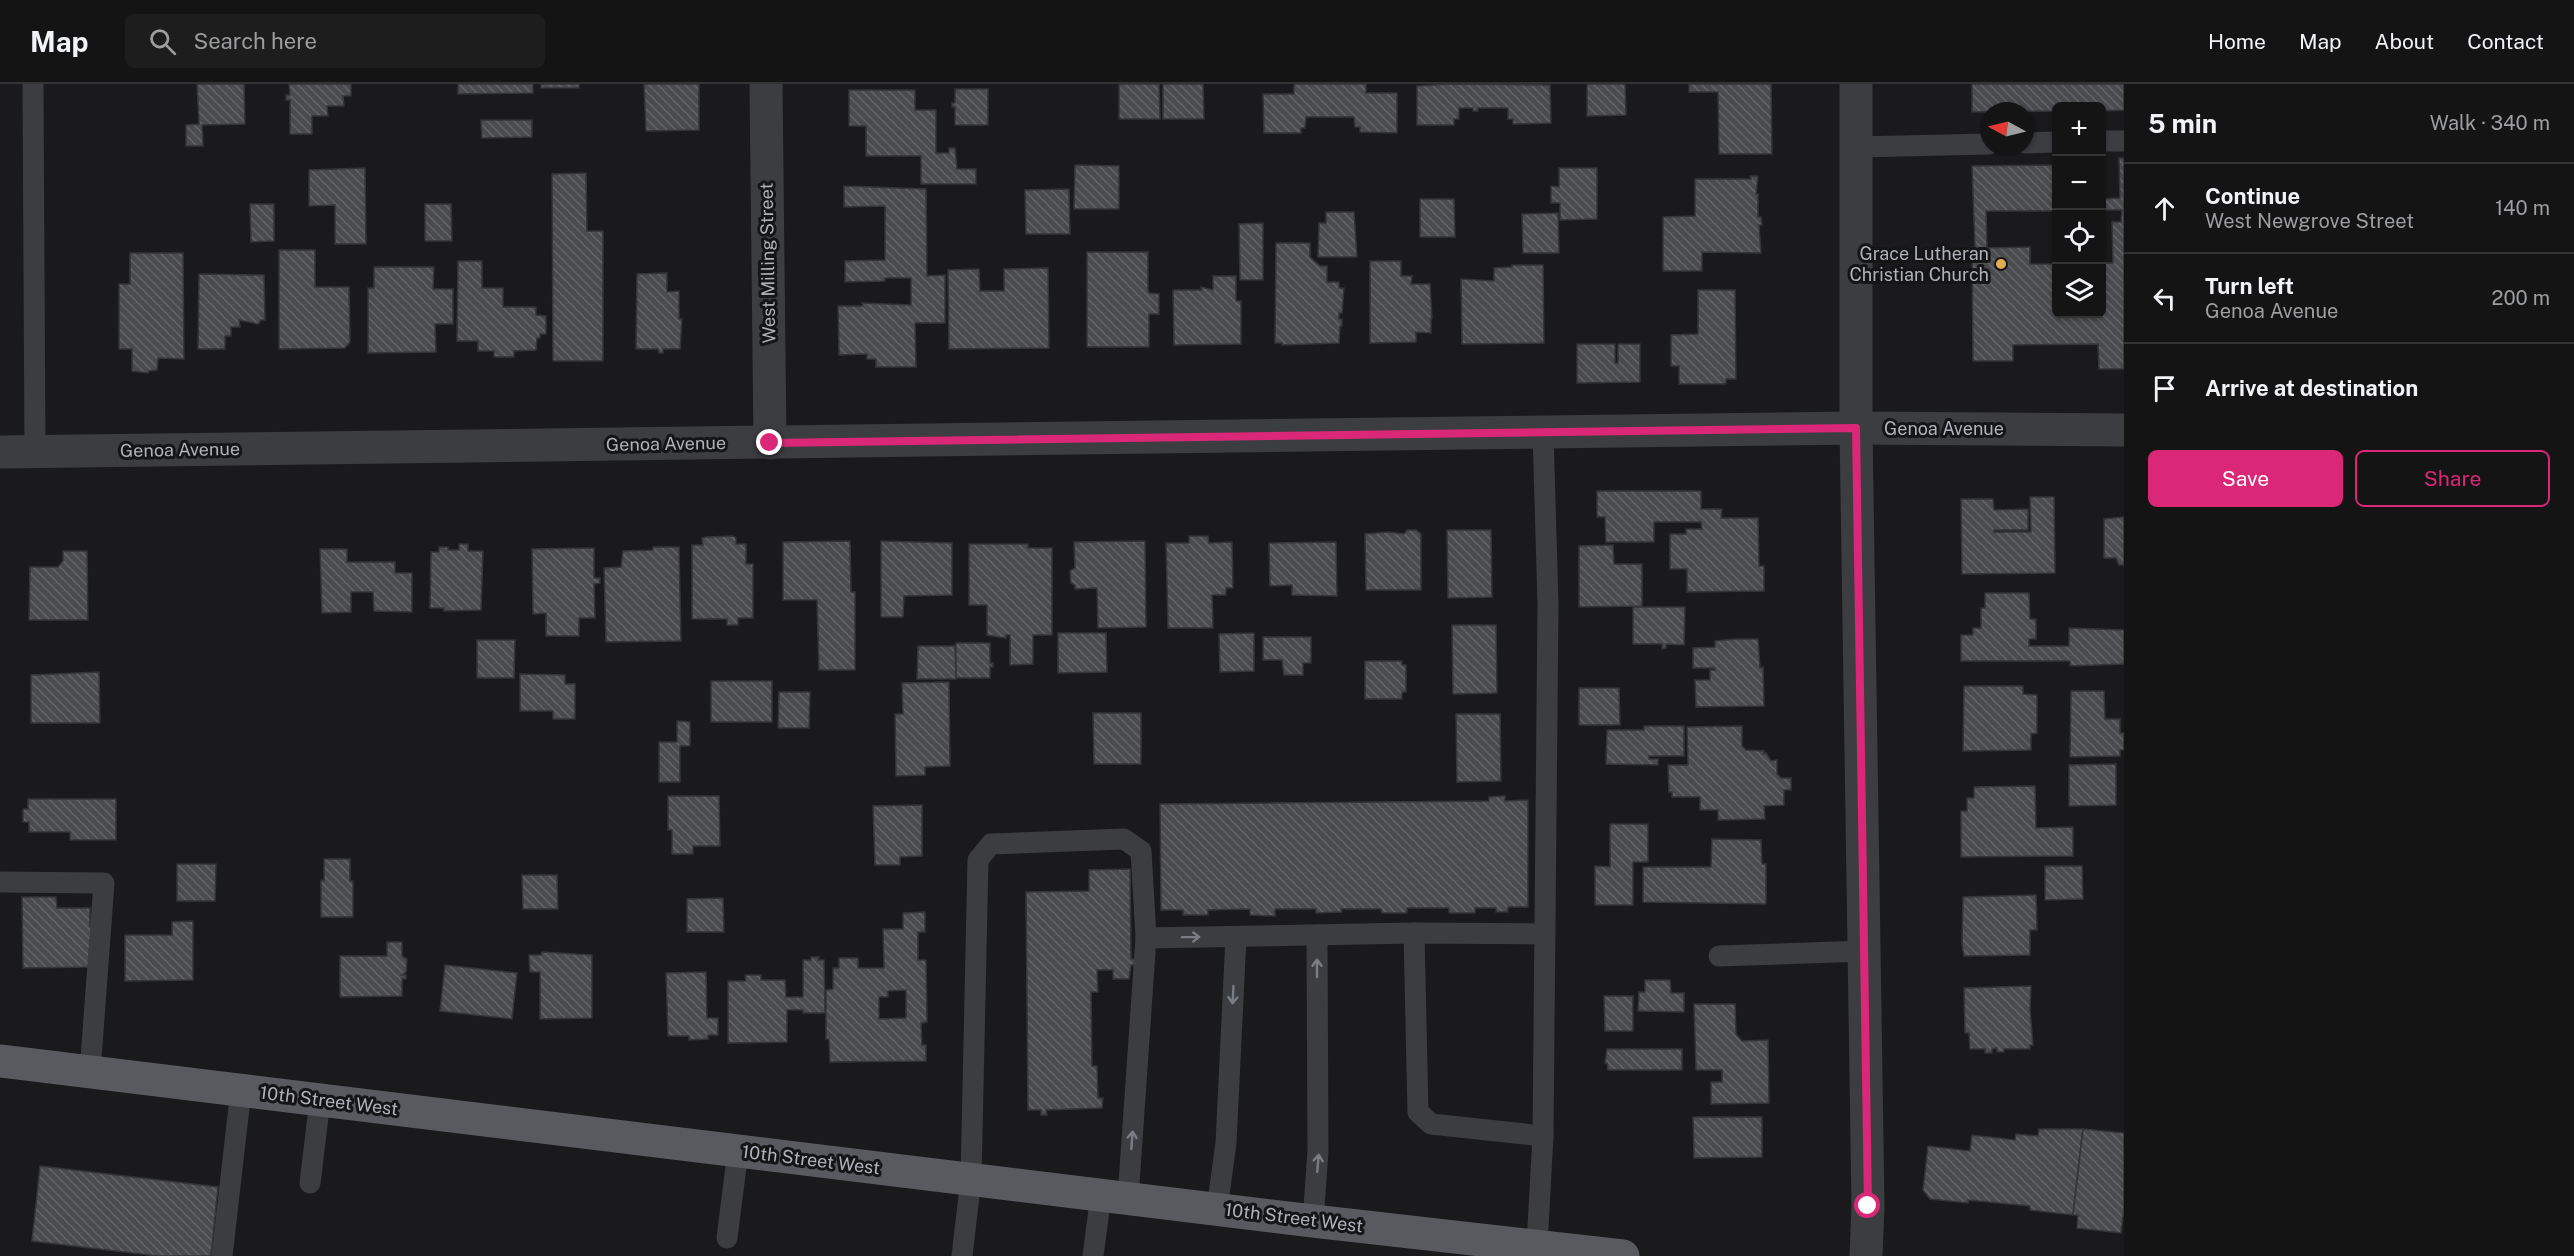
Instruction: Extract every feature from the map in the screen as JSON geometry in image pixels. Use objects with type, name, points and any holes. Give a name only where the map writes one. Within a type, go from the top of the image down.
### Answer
[{"type":"main road","name":"10th Street West","points":[[0,1061],[1313,1221],[1623,1256]]},
{"type":"street","name":"West Milling Street","points":[[766,84],[770,443]]},
{"type":"street","points":[[1856,84],[1856,428],[1868,1206],[1866,1256]]},
{"type":"street","name":"Genoa Avenue","points":[[0,452],[1856,428],[2124,430]]},
{"type":"lane","points":[[33,84],[34,452]]},
{"type":"lane","points":[[2106,141],[2124,141]]},
{"type":"lane","points":[[2034,143],[2052,142]]},
{"type":"lane","points":[[1856,147],[1980,144]]},
{"type":"lane","points":[[1537,1245],[1543,1136],[1548,604],[1543,432]]},
{"type":"lane","points":[[962,1256],[970,1179],[978,860],[991,844],[1124,839],[1141,851],[1146,938],[1114,1197],[1093,1256]]},
{"type":"lane","points":[[0,882],[104,883],[90,1072]]},
{"type":"lane","points":[[1146,938],[1414,933],[1545,934]]},
{"type":"lane","points":[[1414,933],[1418,1112],[1431,1124],[1543,1136]]},
{"type":"lane","points":[[1313,1221],[1318,1151],[1317,935]]},
{"type":"lane","points":[[1217,1209],[1226,1143],[1236,937]]},
{"type":"lane","points":[[1719,956],[1864,951]]},
{"type":"lane","points":[[222,1256],[241,1090]]},
{"type":"lane","points":[[310,1183],[320,1100]]},
{"type":"lane","points":[[727,1238],[738,1151]]},
{"type":"building","points":[[197,84],[244,84],[245,124],[202,125],[203,146],[186,146],[186,125],[199,124]]},
{"type":"building","points":[[289,84],[351,84],[351,96],[343,96],[344,106],[327,106],[328,116],[312,116],[312,134],[290,134],[290,100],[286,100],[286,95],[290,95]]},
{"type":"building","points":[[458,84],[533,84],[533,93],[458,94]]},
{"type":"building","points":[[541,84],[579,84],[579,88],[541,88]]},
{"type":"building","points":[[644,84],[699,84],[699,130],[646,131]]},
{"type":"building","points":[[1119,84],[1159,84],[1160,119],[1119,119]]},
{"type":"building","points":[[1163,84],[1203,84],[1204,119],[1163,119]]},
{"type":"building","points":[[1294,84],[1366,84],[1366,93],[1397,93],[1397,133],[1360,132],[1360,127],[1355,127],[1354,117],[1306,117],[1305,128],[1301,128],[1301,133],[1264,133],[1263,94],[1294,94]]},
{"type":"building","points":[[1587,84],[1625,84],[1626,115],[1587,116]]},
{"type":"building","points":[[1689,84],[1771,84],[1772,154],[1719,154],[1718,92],[1689,92]]},
{"type":"building","points":[[1972,84],[2124,84],[2124,110],[2106,111],[2106,102],[2052,102],[2052,111],[2034,111],[2034,102],[1980,102],[1980,112],[1972,112]]},
{"type":"building","points":[[1550,85],[1551,123],[1513,124],[1513,119],[1508,119],[1508,108],[1478,108],[1478,111],[1473,111],[1473,108],[1459,108],[1459,119],[1454,119],[1454,125],[1417,125],[1417,86]]},
{"type":"building","points":[[955,89],[988,89],[988,125],[955,125],[955,107],[952,107],[952,103],[955,103]]},
{"type":"building","points":[[849,90],[915,90],[915,110],[936,110],[936,153],[949,153],[949,148],[955,148],[957,169],[976,169],[976,184],[921,184],[921,156],[866,156],[866,126],[849,126]]},
{"type":"building","points":[[481,120],[532,120],[532,137],[482,138]]},
{"type":"building","name":"Grace Lutheran Christian Church","points":[[2119,158],[2124,158],[2124,369],[2099,369],[2098,344],[2013,345],[2013,361],[1973,361],[1972,247],[1975,248],[1972,166],[2052,165],[2052,211],[1986,211],[1987,248],[2030,247],[2030,264],[2052,264],[2052,318],[2106,318],[2106,263],[2113,263],[2112,222],[2121,222],[2122,210],[2106,210],[2106,199],[2120,198]]},
{"type":"building","points":[[1075,165],[1119,166],[1119,209],[1074,209]]},
{"type":"building","points":[[365,168],[366,244],[335,244],[335,205],[309,206],[309,170]]},
{"type":"building","points":[[1559,168],[1597,168],[1597,219],[1560,220],[1560,203],[1551,203],[1551,186],[1559,187]]},
{"type":"building","points":[[586,173],[587,231],[603,231],[603,361],[553,361],[552,174]]},
{"type":"building","points":[[1750,176],[1758,176],[1756,194],[1758,194],[1758,217],[1761,217],[1762,225],[1759,225],[1761,253],[1702,252],[1702,271],[1663,271],[1663,217],[1695,216],[1695,179],[1751,179]]},
{"type":"building","points":[[844,186],[926,189],[927,276],[945,275],[945,323],[915,323],[916,367],[876,367],[876,359],[867,359],[867,354],[839,355],[838,306],[863,306],[862,303],[911,305],[911,278],[845,282],[845,261],[885,260],[885,206],[844,207]]},
{"type":"building","points":[[1069,189],[1070,234],[1026,234],[1025,190]]},
{"type":"building","points":[[1420,199],[1454,199],[1455,237],[1420,237]]},
{"type":"building","points":[[250,204],[274,204],[274,241],[251,242]]},
{"type":"building","points":[[425,204],[451,204],[452,241],[425,241]]},
{"type":"building","points":[[1326,212],[1354,212],[1357,257],[1318,257],[1319,223],[1326,223]]},
{"type":"building","points":[[1558,213],[1559,253],[1523,253],[1522,214]]},
{"type":"building","points":[[1263,223],[1263,280],[1240,280],[1239,224]]},
{"type":"building","points":[[1276,243],[1310,243],[1310,257],[1320,266],[1327,266],[1327,282],[1339,282],[1339,288],[1344,288],[1342,313],[1339,313],[1342,326],[1340,326],[1339,343],[1282,345],[1282,343],[1275,343]]},
{"type":"building","points":[[279,250],[315,250],[315,287],[349,287],[350,342],[345,348],[279,349]]},
{"type":"building","points":[[1087,252],[1148,252],[1148,290],[1149,293],[1159,294],[1159,314],[1149,314],[1149,347],[1087,347]]},
{"type":"building","points":[[130,253],[183,253],[184,359],[158,358],[157,370],[148,373],[132,371],[132,349],[119,349],[119,284],[130,284]]},
{"type":"building","points":[[458,261],[482,261],[482,288],[503,288],[503,307],[536,307],[536,315],[546,316],[546,334],[540,334],[540,338],[537,338],[536,350],[514,351],[514,357],[494,357],[494,351],[478,351],[478,341],[457,341]]},
{"type":"building","points":[[1370,261],[1401,261],[1401,276],[1412,276],[1411,284],[1430,284],[1431,333],[1416,332],[1416,342],[1370,343]]},
{"type":"building","points":[[1512,265],[1543,265],[1544,343],[1462,344],[1461,279],[1494,281],[1494,268],[1512,267]]},
{"type":"building","points":[[374,267],[434,267],[433,289],[453,289],[453,324],[435,324],[436,352],[368,353],[368,288],[374,288]]},
{"type":"building","points":[[1048,268],[1049,348],[949,349],[948,270],[979,269],[980,291],[1004,291],[1004,269]]},
{"type":"building","points":[[667,273],[667,292],[679,291],[679,319],[682,319],[680,349],[663,349],[663,353],[659,353],[658,349],[636,349],[637,274]]},
{"type":"building","points":[[199,274],[264,275],[265,320],[261,320],[258,324],[239,320],[240,327],[231,327],[231,336],[225,336],[225,349],[198,349]]},
{"type":"building","points":[[1213,276],[1236,276],[1236,301],[1241,301],[1241,344],[1174,345],[1173,290],[1202,290],[1201,287],[1213,290]]},
{"type":"building","points":[[1698,290],[1735,290],[1736,379],[1726,379],[1726,384],[1679,384],[1679,366],[1671,366],[1671,335],[1698,334]]},
{"type":"building","points":[[1577,344],[1615,344],[1615,363],[1618,363],[1618,344],[1640,344],[1640,382],[1577,383]]},
{"type":"building","points":[[1597,491],[1701,491],[1701,509],[1722,509],[1721,518],[1758,518],[1759,566],[1764,566],[1764,591],[1687,592],[1687,569],[1670,569],[1670,534],[1686,534],[1686,529],[1702,529],[1701,522],[1654,522],[1654,542],[1606,542],[1605,517],[1597,517]]},
{"type":"building","points":[[2030,497],[2054,497],[2055,573],[1962,574],[1961,499],[1993,499],[1994,510],[2028,509],[2028,530],[1994,530],[1994,532],[2031,532]]},
{"type":"building","points":[[2124,517],[2124,565],[2119,565],[2116,558],[2104,558],[2104,519]]},
{"type":"building","points":[[1407,530],[1416,530],[1421,534],[1421,590],[1366,590],[1365,534],[1388,532],[1404,534]]},
{"type":"building","points":[[1447,530],[1491,530],[1492,597],[1448,598]]},
{"type":"building","points":[[733,536],[736,538],[736,544],[746,544],[746,564],[753,564],[753,618],[738,618],[738,625],[727,625],[727,619],[692,619],[692,545],[703,545],[702,538]]},
{"type":"building","points":[[1189,536],[1208,536],[1209,543],[1232,542],[1233,588],[1226,588],[1226,595],[1212,595],[1213,628],[1168,628],[1166,543],[1189,543]]},
{"type":"building","points":[[850,541],[851,592],[855,592],[855,670],[819,670],[817,600],[783,600],[783,542]]},
{"type":"building","points":[[881,541],[952,543],[952,595],[904,596],[903,617],[881,617]]},
{"type":"building","points":[[1145,541],[1146,627],[1098,628],[1097,588],[1075,589],[1075,585],[1071,583],[1070,571],[1075,568],[1074,542]]},
{"type":"building","points":[[1336,542],[1337,596],[1292,595],[1292,585],[1270,586],[1269,543]]},
{"type":"building","points":[[459,544],[468,544],[468,551],[483,551],[481,610],[444,611],[444,608],[430,608],[431,552],[439,552],[439,547],[459,550]]},
{"type":"building","points":[[969,544],[1028,544],[1028,548],[1052,548],[1052,635],[1033,635],[1033,664],[1010,665],[1010,635],[1006,635],[1006,638],[987,635],[987,605],[969,605]]},
{"type":"building","points":[[1613,545],[1614,564],[1642,564],[1642,606],[1579,607],[1579,546]]},
{"type":"building","points":[[653,547],[679,547],[681,641],[606,642],[604,568],[621,567],[623,551],[653,550]]},
{"type":"building","points":[[594,548],[594,578],[600,578],[600,583],[594,584],[595,618],[579,618],[579,636],[546,636],[546,613],[533,614],[532,549]]},
{"type":"building","points":[[320,549],[347,549],[347,562],[395,562],[395,573],[412,573],[412,612],[374,611],[373,592],[351,592],[351,612],[322,613]]},
{"type":"building","points":[[63,551],[87,551],[88,620],[29,620],[30,567],[58,567],[63,561]]},
{"type":"building","points":[[1985,593],[2029,593],[2030,619],[2036,619],[2036,639],[2029,639],[2029,646],[2069,646],[2069,628],[2124,630],[2124,664],[2070,666],[2070,661],[1961,661],[1961,635],[1973,635],[1973,628],[1981,628],[1981,608],[1985,608]]},
{"type":"building","points":[[1633,607],[1685,607],[1684,645],[1666,644],[1666,648],[1662,649],[1662,644],[1633,644]]},
{"type":"building","points":[[1452,625],[1496,625],[1497,693],[1453,694]]},
{"type":"building","points":[[1058,633],[1106,633],[1107,672],[1058,673]]},
{"type":"building","points":[[1254,633],[1254,671],[1220,672],[1219,634]]},
{"type":"building","points":[[1263,637],[1311,637],[1311,663],[1303,663],[1303,675],[1284,675],[1282,660],[1263,660]]},
{"type":"building","points":[[1758,639],[1760,668],[1763,667],[1764,706],[1696,707],[1695,680],[1710,680],[1710,670],[1715,670],[1715,668],[1693,668],[1693,648],[1715,647],[1715,641]]},
{"type":"building","points":[[477,640],[515,640],[514,678],[477,678]]},
{"type":"building","points":[[956,643],[990,643],[990,663],[993,663],[993,667],[990,667],[990,678],[956,678]]},
{"type":"building","points":[[918,646],[955,646],[956,679],[917,679]]},
{"type":"building","points":[[1365,661],[1402,661],[1402,665],[1406,665],[1406,692],[1402,692],[1402,699],[1365,699]]},
{"type":"building","points":[[99,672],[100,723],[31,723],[31,675]]},
{"type":"building","points":[[520,674],[565,675],[565,684],[575,684],[575,719],[553,719],[553,711],[520,711]]},
{"type":"building","points":[[711,681],[772,681],[772,722],[711,722]]},
{"type":"building","points":[[949,682],[950,766],[925,767],[925,775],[896,776],[895,714],[903,714],[902,683]]},
{"type":"building","points":[[1964,686],[2023,686],[2023,694],[2037,695],[2037,733],[2031,734],[2031,750],[1963,751]]},
{"type":"building","points":[[1579,688],[1619,688],[1620,725],[1579,725]]},
{"type":"building","points":[[2071,691],[2104,691],[2105,719],[2120,719],[2120,733],[2124,733],[2124,750],[2120,750],[2120,756],[2070,757]]},
{"type":"building","points":[[779,692],[810,692],[809,728],[778,728]]},
{"type":"building","points":[[1093,713],[1141,713],[1141,764],[1094,764]]},
{"type":"building","points":[[1456,714],[1500,714],[1501,781],[1457,782]]},
{"type":"building","points":[[677,721],[690,722],[690,746],[680,746],[680,782],[659,782],[659,742],[677,742]]},
{"type":"building","points":[[1644,726],[1684,726],[1684,756],[1649,756],[1649,759],[1658,759],[1658,765],[1606,764],[1607,730],[1644,730]]},
{"type":"building","points":[[1742,726],[1742,746],[1746,750],[1764,751],[1763,754],[1766,753],[1771,761],[1777,760],[1777,774],[1781,778],[1791,778],[1791,790],[1784,790],[1784,805],[1764,806],[1765,819],[1718,820],[1718,810],[1700,810],[1700,797],[1672,797],[1672,792],[1669,792],[1668,765],[1688,765],[1687,727]]},
{"type":"building","points":[[2116,764],[2116,805],[2069,806],[2069,765]]},
{"type":"building","points":[[2035,786],[2036,828],[2073,827],[2073,856],[1961,857],[1961,811],[1967,811],[1967,798],[1974,798],[1974,787]]},
{"type":"building","points":[[668,796],[719,796],[720,846],[693,846],[693,854],[672,854],[672,830],[668,830]]},
{"type":"building","points":[[1505,796],[1505,801],[1528,800],[1528,907],[1508,907],[1508,912],[1496,912],[1496,908],[1475,908],[1475,913],[1449,913],[1449,908],[1407,908],[1407,913],[1382,913],[1381,909],[1341,909],[1342,912],[1316,913],[1316,909],[1275,909],[1275,916],[1250,915],[1250,909],[1208,910],[1208,915],[1183,915],[1183,910],[1161,910],[1160,804],[1489,801],[1489,797]]},
{"type":"building","points":[[28,799],[116,799],[116,840],[70,840],[70,832],[29,832],[29,822],[23,822],[23,809],[28,809]]},
{"type":"building","points":[[922,805],[922,856],[900,857],[900,865],[875,865],[873,806]]},
{"type":"building","points":[[1610,824],[1648,824],[1648,862],[1633,862],[1633,905],[1595,905],[1595,866],[1610,867]]},
{"type":"building","points":[[1712,839],[1761,840],[1762,864],[1766,864],[1766,904],[1643,902],[1643,867],[1711,867]]},
{"type":"building","points":[[324,859],[350,859],[350,881],[353,881],[353,917],[321,917],[321,880],[324,881]]},
{"type":"building","points":[[177,864],[216,864],[215,901],[177,901]]},
{"type":"building","points":[[2045,866],[2082,866],[2083,899],[2045,900]]},
{"type":"building","points":[[1130,869],[1131,959],[1135,959],[1135,965],[1131,965],[1129,979],[1113,979],[1113,970],[1097,970],[1098,992],[1091,992],[1092,1066],[1097,1066],[1098,1098],[1103,1098],[1102,1108],[1046,1110],[1047,1115],[1041,1115],[1041,1110],[1028,1110],[1026,892],[1089,891],[1089,870]]},
{"type":"building","points":[[522,875],[557,875],[558,909],[523,909]]},
{"type":"building","points":[[2036,895],[2037,930],[2030,930],[2030,955],[1964,956],[1963,897]]},
{"type":"building","points":[[22,897],[56,897],[57,908],[90,908],[90,927],[93,927],[91,967],[23,968]]},
{"type":"building","points":[[723,898],[724,932],[687,932],[687,899]]},
{"type":"building","points":[[925,912],[925,932],[918,932],[918,960],[926,960],[927,1022],[921,1023],[922,1045],[926,1045],[926,1061],[830,1062],[829,1039],[826,1039],[826,990],[833,989],[833,968],[839,968],[839,958],[858,958],[858,968],[884,968],[883,929],[903,929],[903,913]],"holes":[[[906,990],[906,1018],[879,1019],[879,997],[888,997],[888,991]]]},
{"type":"building","points":[[193,921],[193,980],[125,981],[125,935],[172,935],[172,922]]},
{"type":"building","points":[[387,942],[402,942],[402,956],[407,959],[406,972],[402,975],[406,975],[406,979],[402,979],[402,996],[340,997],[340,956],[387,956]]},
{"type":"building","points":[[542,952],[592,955],[592,1018],[540,1019],[540,972],[530,972],[529,955],[541,955]]},
{"type":"building","points":[[811,957],[824,960],[825,1013],[787,1010],[787,1042],[728,1043],[728,981],[746,981],[745,975],[761,975],[761,980],[785,980],[786,997],[803,997],[803,960],[811,960]]},
{"type":"building","points":[[445,965],[517,973],[512,1019],[440,1011]]},
{"type":"building","points":[[706,972],[707,1018],[718,1018],[718,1035],[708,1035],[708,1039],[689,1040],[689,1036],[668,1036],[666,973]]},
{"type":"building","points":[[1645,980],[1670,980],[1671,993],[1684,993],[1684,1012],[1638,1011],[1639,992],[1645,992]]},
{"type":"building","points":[[2031,986],[2033,1045],[2030,1045],[2030,1049],[2004,1049],[2004,1052],[1997,1052],[1997,1048],[1992,1049],[1992,1053],[1985,1053],[1985,1049],[1970,1049],[1969,1033],[1965,1033],[1964,988]]},
{"type":"building","points":[[1604,996],[1633,996],[1633,1031],[1605,1031]]},
{"type":"building","points":[[1694,1004],[1735,1004],[1736,1034],[1742,1041],[1768,1040],[1769,1103],[1711,1104],[1711,1082],[1722,1082],[1722,1070],[1696,1070]]},
{"type":"building","points":[[1607,1049],[1682,1049],[1682,1070],[1608,1070],[1607,1063],[1605,1063]]},
{"type":"building","points":[[1693,1117],[1762,1117],[1762,1157],[1694,1158]]},
{"type":"building","points":[[2039,1129],[2083,1129],[2073,1215],[2030,1210],[2030,1206],[1930,1199],[1923,1190],[1928,1146],[1970,1151],[1972,1135],[2015,1140],[2016,1134],[2038,1136]]},
{"type":"building","points":[[2083,1129],[2124,1133],[2124,1208],[2121,1233],[2077,1228],[2078,1215],[2073,1215]]},
{"type":"building","points":[[40,1166],[218,1187],[211,1256],[158,1256],[32,1241]]},
{"type":"place","name":"Grace Lutheran Christian Church","points":[[2001,264]]},
{"type":"route","points":[[770,443],[1856,428],[1868,1206]]}]
